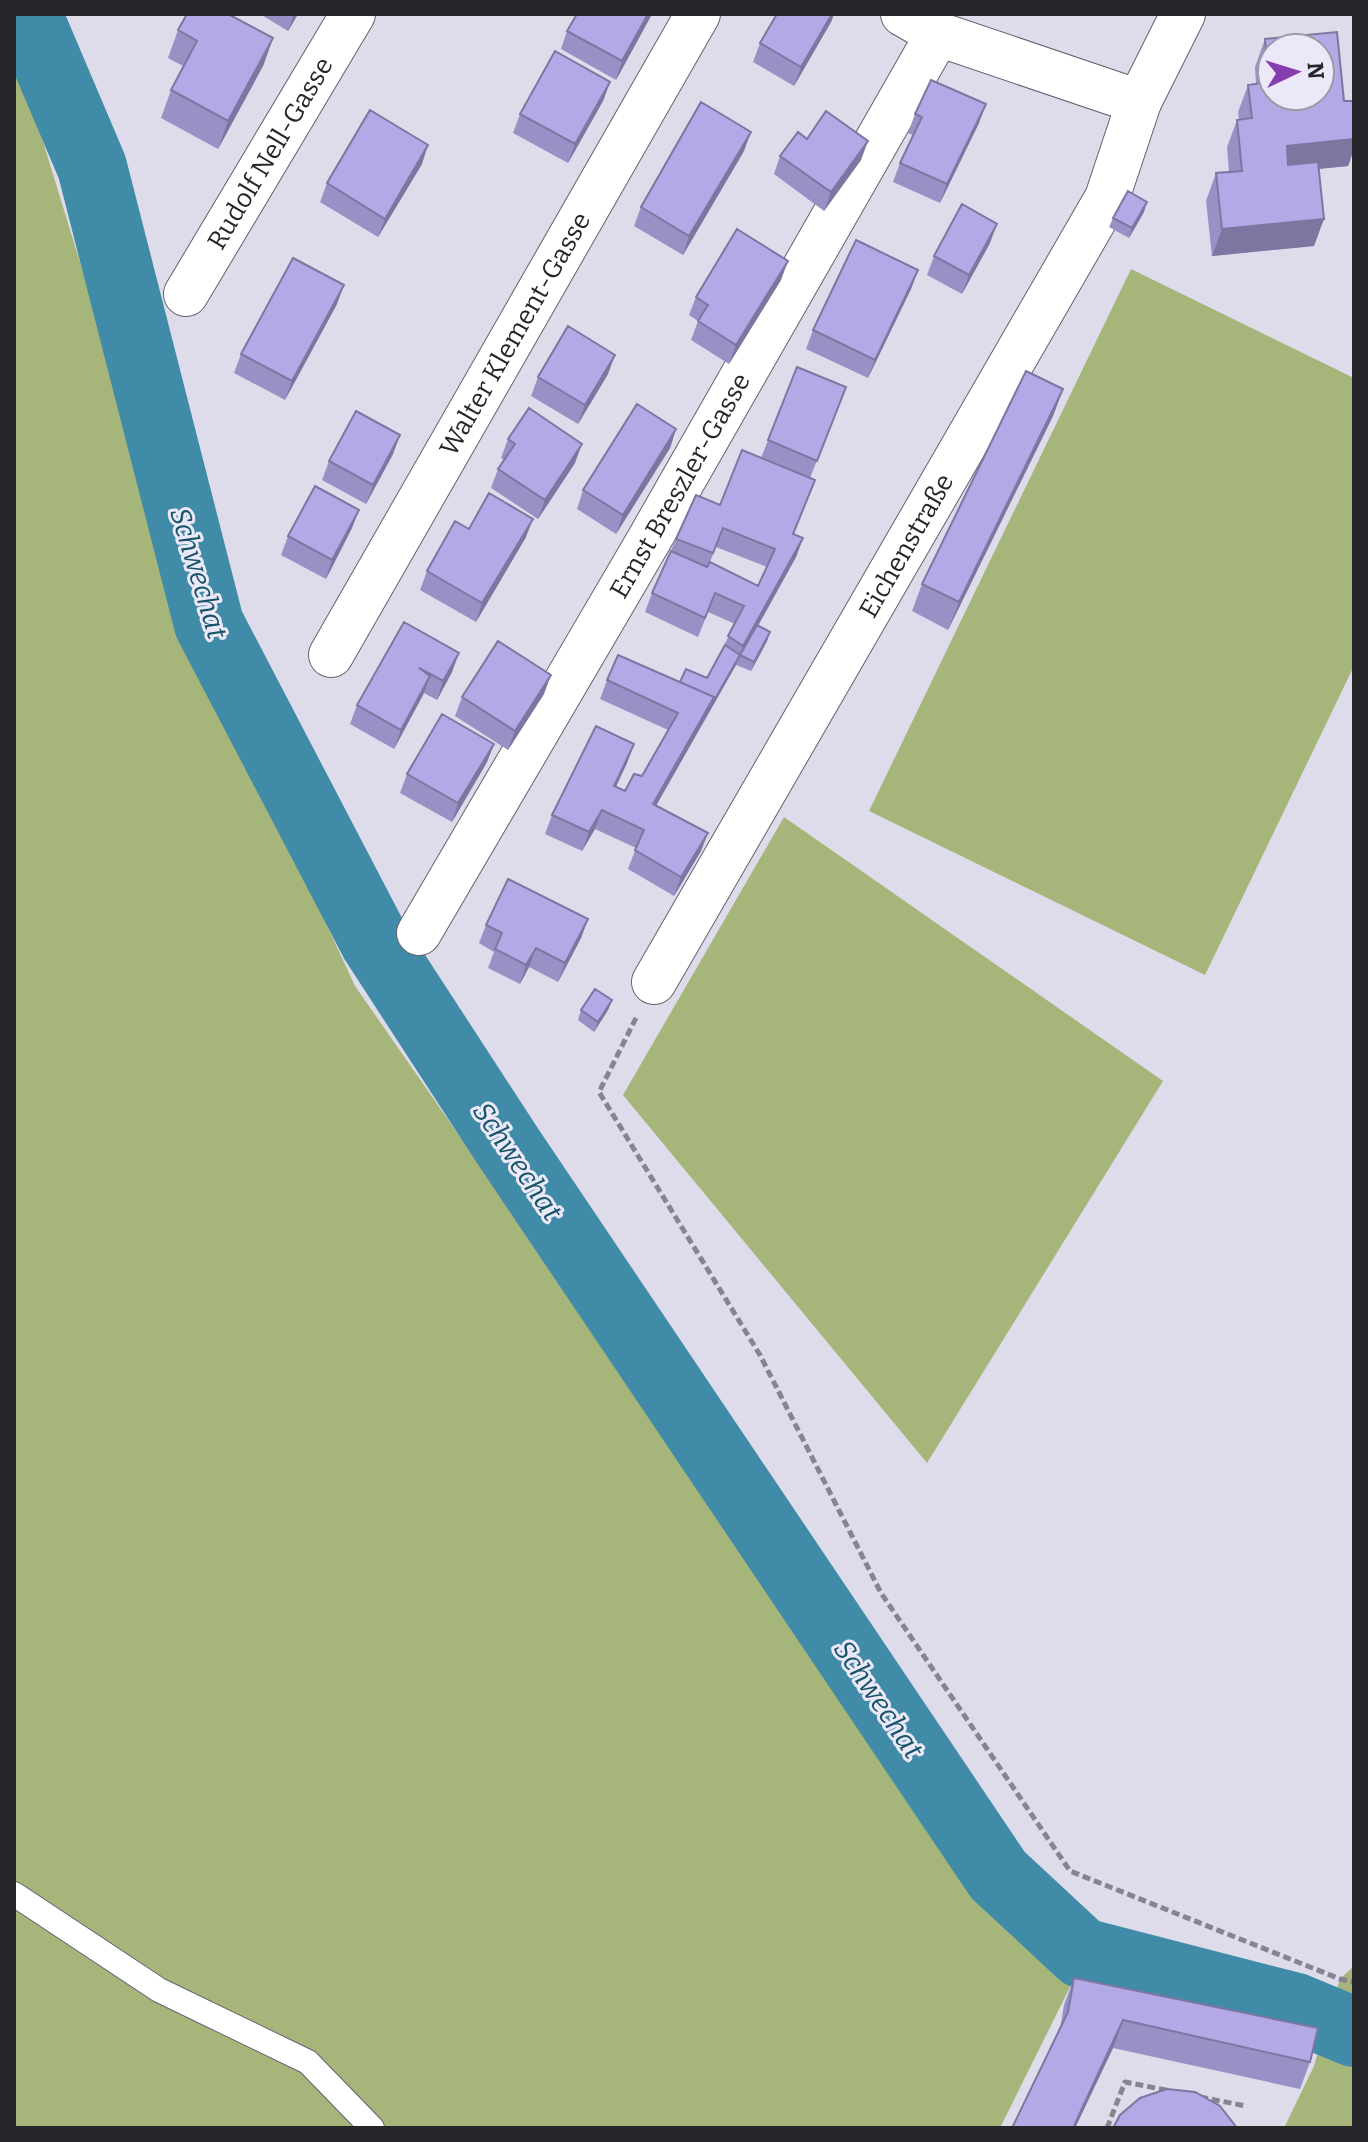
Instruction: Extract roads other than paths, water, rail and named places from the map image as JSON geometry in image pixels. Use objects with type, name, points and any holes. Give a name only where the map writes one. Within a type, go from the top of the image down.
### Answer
[{"type":"street","name":"Rudolf Nell-Gasse","points":[[186,294],[353,14]]},
{"type":"street","name":"Walter Klement-Gasse","points":[[331,655],[698,14]]},
{"type":"street","name":"Eichenstraße","points":[[654,982],[1107,198],[1139,102],[1183,14]]},
{"type":"street","points":[[920,24],[1139,102]]},
{"type":"street","name":"Ernst Breszler-Gasse","points":[[419,933],[649,540],[920,24]]},
{"type":"lane","points":[[14,1894],[159,1990],[308,2062],[372,2128]]},
{"type":"waterway","name":"Schwechat","points":[[27,14],[92,167],[209,624],[375,942],[507,1145],[998,1875],[1082,1953],[1296,2008],[1354,2032]]}]
